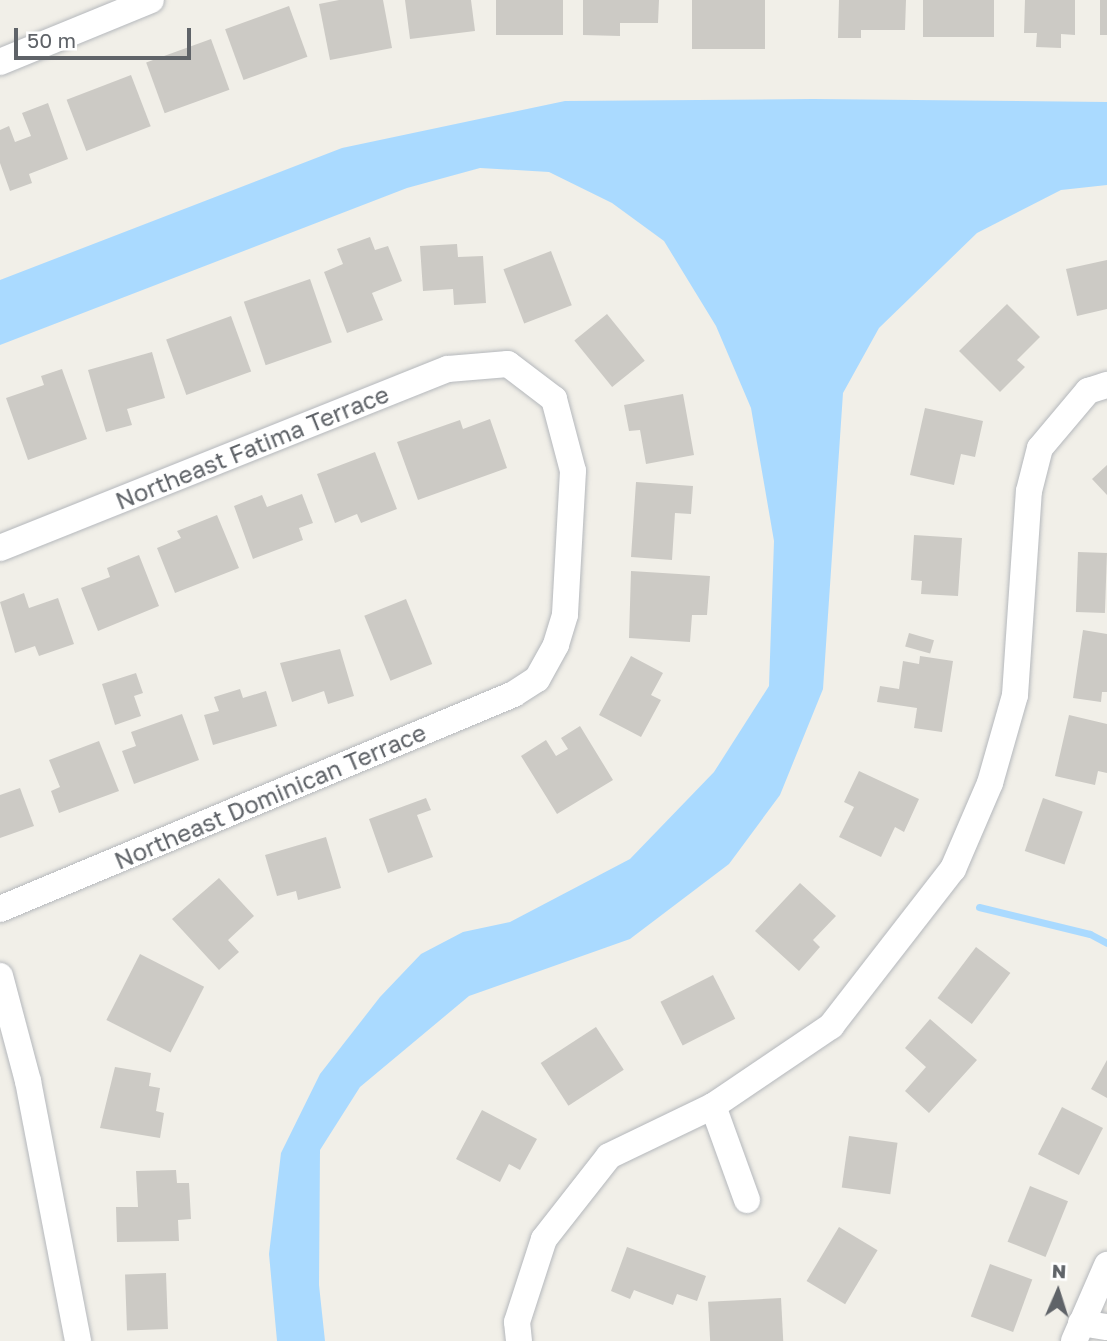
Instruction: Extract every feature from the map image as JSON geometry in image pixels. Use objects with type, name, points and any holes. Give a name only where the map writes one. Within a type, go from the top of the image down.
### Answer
[{"type":"street","points":[[0,62],[151,0]]},
{"type":"street","name":"Northeast Fatima Terrace","points":[[0,548],[448,369],[508,364],[554,399],[573,471],[565,615],[556,645],[537,679]]},
{"type":"street","points":[[519,1341],[517,1322],[544,1239],[609,1156],[713,1106],[831,1026],[953,869],[990,783],[1015,695],[1029,491],[1040,448],[1088,391],[1107,385]]},
{"type":"street","name":"Northeast Dominican Terrace","points":[[0,909],[513,694],[537,679]]},
{"type":"street","points":[[0,976],[28,1081],[78,1341]]},
{"type":"street","points":[[713,1106],[747,1200]]},
{"type":"street","points":[[1077,1332],[1107,1265]]},
{"type":"street","points":[[1077,1332],[1107,1327]]},
{"type":"water","points":[[813,99],[1107,102],[1107,185],[1061,190],[977,233],[879,328],[843,393],[823,689],[780,795],[729,864],[630,939],[469,996],[360,1087],[320,1150],[319,1285],[325,1341],[277,1341],[269,1254],[281,1153],[320,1074],[380,997],[421,954],[463,932],[510,922],[630,859],[714,772],[769,686],[774,541],[751,408],[716,326],[664,241],[612,203],[549,172],[480,168],[407,188],[0,345],[0,280],[342,148],[565,101]]},
{"type":"building","points":[[339,0],[383,0],[392,48],[330,60],[319,4]]},
{"type":"building","points":[[405,0],[471,0],[475,31],[410,39]]},
{"type":"building","points":[[496,0],[563,0],[563,35],[496,35]]},
{"type":"building","points":[[583,0],[659,0],[658,23],[620,23],[620,36],[583,35]]},
{"type":"building","points":[[692,0],[765,0],[765,49],[692,49]]},
{"type":"building","points":[[839,0],[906,0],[905,30],[861,30],[861,38],[838,38]]},
{"type":"building","points":[[923,0],[994,0],[994,37],[923,37]]},
{"type":"building","points":[[1025,0],[1075,0],[1075,35],[1061,34],[1061,48],[1036,47],[1037,33],[1024,33]]},
{"type":"building","points":[[1100,0],[1107,0],[1107,35],[1100,35]]},
{"type":"building","points":[[289,6],[307,57],[244,80],[225,29]]},
{"type":"building","points":[[211,39],[229,90],[165,113],[146,63]]},
{"type":"building","points":[[131,75],[151,126],[86,151],[67,100]]},
{"type":"building","points":[[48,103],[68,159],[29,174],[32,183],[10,191],[0,163],[0,130],[9,126],[15,142],[31,136],[22,113]]},
{"type":"building","points":[[370,237],[375,250],[388,246],[402,281],[372,293],[383,320],[347,333],[324,272],[343,264],[337,249]]},
{"type":"building","points":[[457,244],[458,257],[483,256],[486,303],[454,305],[453,289],[423,291],[420,246]]},
{"type":"building","points":[[551,251],[572,305],[524,323],[503,269]]},
{"type":"building","points":[[1107,260],[1107,309],[1077,316],[1066,269]]},
{"type":"building","points":[[310,279],[332,342],[266,365],[244,302]]},
{"type":"building","points":[[1007,304],[1040,337],[1017,360],[1025,367],[1000,392],[959,351]]},
{"type":"building","points":[[607,314],[645,361],[612,387],[574,340]]},
{"type":"building","points":[[231,316],[251,371],[186,395],[166,340]]},
{"type":"building","points":[[152,352],[165,398],[127,409],[132,425],[106,432],[88,370]]},
{"type":"building","points":[[62,369],[87,439],[28,460],[6,398],[44,385],[41,376]]},
{"type":"building","points":[[683,394],[694,455],[646,464],[640,430],[629,431],[624,405]]},
{"type":"building","points":[[925,408],[983,421],[975,457],[961,454],[954,485],[910,475]]},
{"type":"building","points":[[490,419],[507,468],[418,500],[397,442],[460,420],[463,429]]},
{"type":"building","points":[[375,452],[397,509],[361,523],[357,514],[335,523],[317,474]]},
{"type":"building","points":[[1107,465],[1107,495],[1092,479]]},
{"type":"building","points":[[636,482],[693,486],[691,514],[675,513],[672,560],[631,557]]},
{"type":"building","points":[[302,494],[313,523],[299,528],[303,540],[253,559],[234,506],[262,495],[267,507]]},
{"type":"building","points":[[217,515],[239,568],[175,593],[157,548],[181,538],[177,531]]},
{"type":"building","points":[[914,535],[962,538],[958,596],[921,594],[922,581],[911,580]]},
{"type":"building","points":[[1078,552],[1107,553],[1105,613],[1076,612]]},
{"type":"building","points":[[139,555],[159,606],[98,631],[81,588],[110,577],[107,568]]},
{"type":"building","points":[[631,571],[710,576],[707,615],[692,615],[690,642],[629,638]]},
{"type":"building","points":[[24,593],[29,608],[58,598],[74,644],[39,656],[35,646],[15,653],[0,602]]},
{"type":"building","points":[[406,599],[432,664],[390,681],[364,616]]},
{"type":"building","points":[[1083,630],[1107,634],[1107,692],[1102,692],[1101,702],[1073,698]]},
{"type":"building","points":[[909,633],[934,640],[930,654],[905,646]]},
{"type":"building","points":[[340,649],[354,696],[328,704],[324,691],[292,702],[280,663]]},
{"type":"building","points":[[631,656],[663,673],[651,695],[661,700],[641,737],[599,715]]},
{"type":"building","points":[[920,656],[953,661],[942,732],[914,728],[917,708],[877,702],[880,686],[899,689],[903,661],[919,664]]},
{"type":"building","points":[[136,673],[143,693],[134,696],[141,716],[115,725],[102,684]]},
{"type":"building","points":[[240,689],[243,698],[266,691],[277,726],[213,745],[204,715],[219,711],[214,697]]},
{"type":"building","points":[[182,714],[199,760],[134,784],[122,751],[136,746],[131,732]]},
{"type":"building","points":[[1069,715],[1107,724],[1107,773],[1098,771],[1095,785],[1055,776]]},
{"type":"building","points":[[580,726],[613,780],[557,814],[521,756],[546,740],[556,756],[568,749],[561,738]]},
{"type":"building","points":[[99,741],[119,791],[59,813],[51,791],[60,787],[49,760]]},
{"type":"building","points":[[859,771],[919,799],[904,832],[895,827],[881,857],[839,837],[854,807],[844,802]]},
{"type":"building","points":[[20,788],[34,826],[0,838],[0,795]]},
{"type":"building","points":[[426,798],[431,810],[417,815],[433,857],[388,873],[369,819]]},
{"type":"building","points":[[1043,798],[1083,812],[1064,865],[1025,851]]},
{"type":"building","points":[[326,837],[341,888],[298,900],[296,891],[277,896],[265,855]]},
{"type":"building","points":[[219,878],[254,916],[228,940],[239,952],[219,970],[172,919]]},
{"type":"building","points":[[800,883],[836,916],[813,940],[820,947],[799,971],[755,931]]},
{"type":"building","points":[[976,947],[1010,973],[972,1024],[937,998]]},
{"type":"building","points":[[140,954],[204,987],[171,1053],[106,1020]]},
{"type":"building","points":[[713,975],[735,1019],[683,1045],[660,1002]]},
{"type":"building","points":[[930,1019],[977,1060],[929,1113],[905,1091],[926,1067],[905,1048]]},
{"type":"building","points":[[596,1027],[624,1070],[568,1106],[541,1063]]},
{"type":"building","points":[[1107,1060],[1107,1098],[1091,1089]]},
{"type":"building","points":[[115,1067],[151,1073],[149,1086],[160,1088],[156,1111],[164,1113],[160,1138],[100,1128]]},
{"type":"building","points":[[1062,1107],[1103,1128],[1079,1175],[1038,1154]]},
{"type":"building","points":[[482,1110],[537,1139],[520,1170],[509,1164],[500,1182],[456,1159]]},
{"type":"building","points":[[849,1136],[898,1143],[890,1194],[842,1187]]},
{"type":"building","points":[[176,1170],[177,1183],[189,1183],[191,1219],[178,1220],[179,1241],[117,1242],[116,1207],[138,1207],[136,1171]]},
{"type":"building","points":[[1030,1186],[1068,1201],[1046,1257],[1008,1242]]},
{"type":"building","points":[[839,1227],[878,1250],[845,1304],[807,1281]]},
{"type":"building","points":[[627,1247],[706,1276],[697,1301],[677,1294],[673,1305],[634,1290],[630,1299],[611,1291]]},
{"type":"building","points":[[990,1264],[1032,1279],[1013,1332],[971,1317]]},
{"type":"building","points":[[166,1273],[168,1329],[127,1330],[125,1274]]},
{"type":"building","points":[[781,1298],[783,1341],[710,1341],[708,1302]]},
{"type":"waterway","points":[[979,907],[1090,934],[1107,943]]}]
